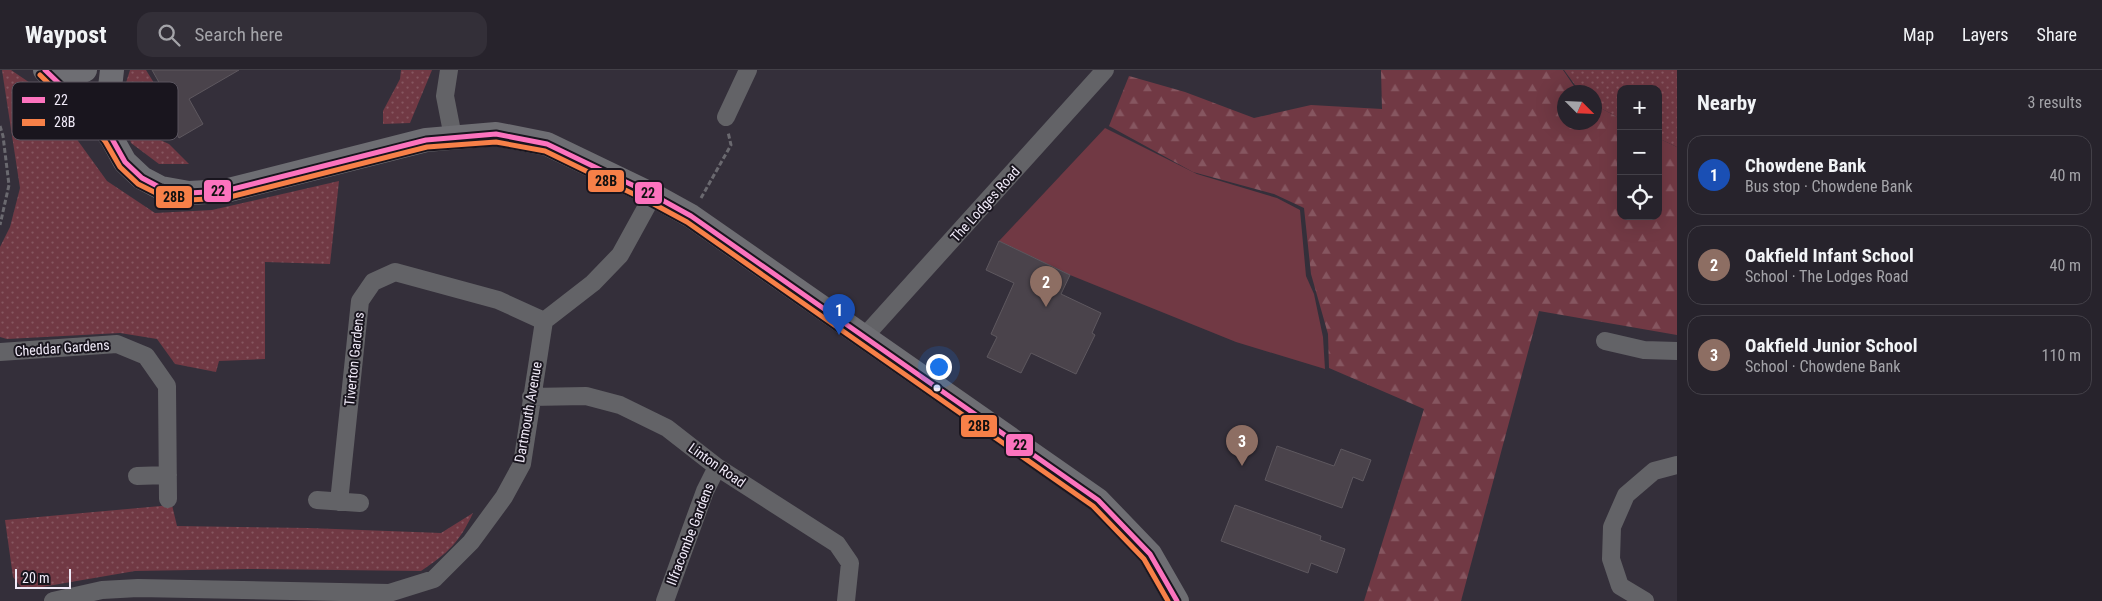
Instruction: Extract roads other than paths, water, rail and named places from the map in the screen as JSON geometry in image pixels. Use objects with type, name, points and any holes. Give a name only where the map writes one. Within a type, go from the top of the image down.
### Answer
[{"type":"street","points":[[45,70],[57,82]]},
{"type":"street","points":[[60,70],[79,72],[85,70]]},
{"type":"street","points":[[449,70],[445,96],[453,137]]},
{"type":"street","points":[[726,118],[748,70]]},
{"type":"street","name":"The Lodges Road","points":[[864,337],[1105,70]]},
{"type":"street","points":[[113,140],[125,162],[142,178],[161,188],[190,193],[225,191],[426,140],[496,134],[547,144],[692,216],[1098,500],[1150,554],[1177,601]]},
{"type":"street","points":[[544,321],[593,283],[620,254],[652,195]]},
{"type":"street","name":"Tiverton Gardens","points":[[339,502],[360,301],[373,282],[395,272],[498,300],[544,321]]},
{"type":"street","name":"Dartmouth Avenue","points":[[53,601],[102,596],[138,588],[277,595],[389,593],[434,578],[471,542],[504,497],[522,464],[544,321]]},
{"type":"street","points":[[1605,342],[1644,350],[1677,351]]},
{"type":"street","name":"Cheddar Gardens","points":[[0,352],[117,344],[146,356],[167,386],[168,499]]},
{"type":"street","name":"Linton Road","points":[[531,397],[586,396],[620,405],[666,428],[717,466],[837,544],[850,563],[846,601]]},
{"type":"street","points":[[1645,601],[1620,586],[1611,559],[1612,527],[1626,495],[1654,471],[1677,465]]},
{"type":"street","name":"Ilfracombe Gardens","points":[[665,601],[705,491],[717,466]]},
{"type":"street","points":[[137,476],[168,475]]},
{"type":"street","points":[[317,500],[360,503]]},
{"type":"place","name":"Oakfield Infant School","points":[[1046,307]]},
{"type":"place","name":"Chowdene Bank","points":[[839,335]]},
{"type":"place","name":"Oakfield Junior School","points":[[1242,466]]}]
